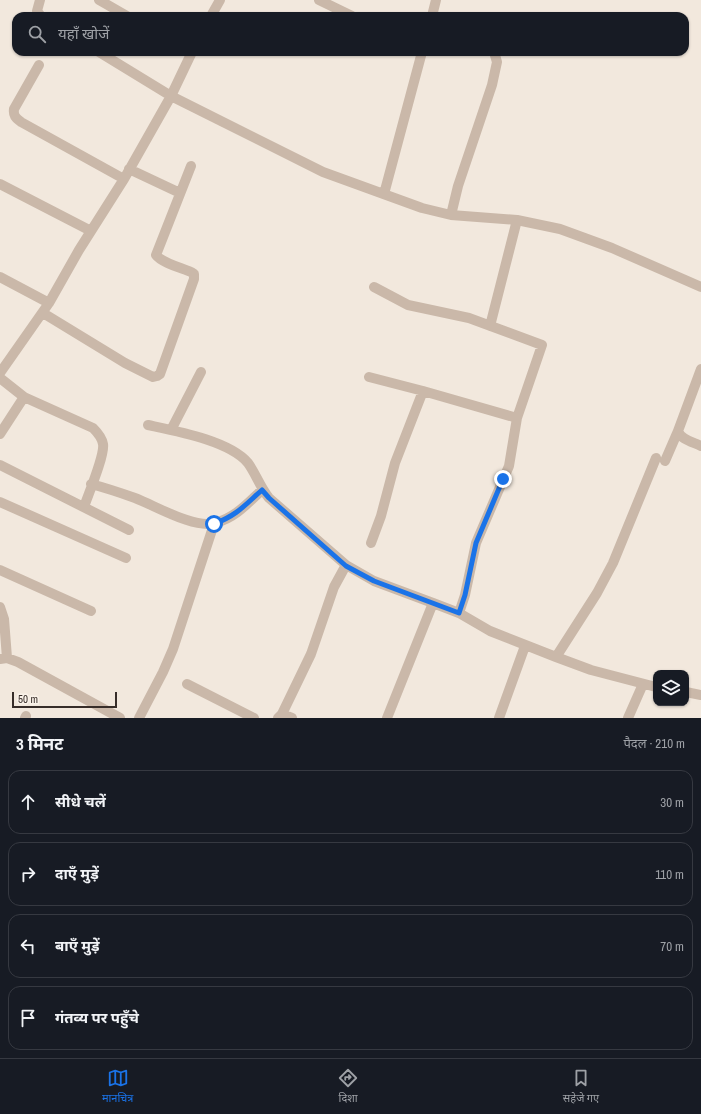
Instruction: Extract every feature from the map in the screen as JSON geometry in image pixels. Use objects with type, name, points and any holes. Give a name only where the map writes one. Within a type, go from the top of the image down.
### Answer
[{"type":"street","points":[[38,12],[40,0]]},
{"type":"street","points":[[99,0],[119,12]]},
{"type":"street","points":[[213,12],[220,0]]},
{"type":"street","points":[[319,0],[344,12]]},
{"type":"street","points":[[433,12],[436,0]]},
{"type":"street","points":[[105,56],[171,96],[323,172],[422,208],[451,215],[518,220],[560,229],[612,248],[701,287]]},
{"type":"street","points":[[0,374],[43,313],[126,174],[171,96],[189,56]]},
{"type":"street","points":[[384,194],[421,56]]},
{"type":"street","points":[[451,215],[458,186],[492,85],[497,62],[495,56]]},
{"type":"street","points":[[39,65],[14,109],[13,113],[15,117],[21,122],[126,174],[180,193]]},
{"type":"street","points":[[43,313],[125,363],[153,377],[160,374],[194,279],[194,274],[159,258],[156,255],[191,166]]},
{"type":"street","points":[[0,184],[91,231]]},
{"type":"street","points":[[490,326],[518,220]]},
{"type":"street","points":[[0,277],[49,303]]},
{"type":"street","points":[[374,286],[408,305],[469,318],[542,345],[517,418],[509,466],[476,543],[465,595],[459,613]]},
{"type":"street","points":[[556,657],[597,593],[613,563],[661,459],[678,431],[701,369]]},
{"type":"street","points":[[171,430],[201,372]]},
{"type":"street","points":[[369,377],[517,418]]},
{"type":"street","points":[[0,378],[24,397],[93,428],[99,435],[103,445],[101,459],[84,507]]},
{"type":"street","points":[[371,543],[381,516],[395,463],[423,391]]},
{"type":"street","points":[[0,434],[24,397]]},
{"type":"street","points":[[148,425],[220,444],[239,454],[249,464],[262,490],[269,498],[346,566],[374,581],[459,613],[490,631],[525,646],[591,670],[653,686]]},
{"type":"street","points":[[678,431],[683,438],[701,446]]},
{"type":"street","points":[[0,465],[129,530]]},
{"type":"street","points":[[91,484],[136,498],[196,524],[214,524],[228,518],[238,512],[262,490]]},
{"type":"street","points":[[0,502],[126,558]]},
{"type":"street","points":[[139,718],[173,649],[214,524]]},
{"type":"street","points":[[284,717],[311,654],[334,587],[346,566]]},
{"type":"street","points":[[0,570],[91,611]]},
{"type":"street","points":[[387,718],[433,603]]},
{"type":"street","points":[[0,607],[4,620],[4,659],[18,662],[32,668],[120,718]]},
{"type":"street","points":[[499,718],[525,646]]},
{"type":"street","points":[[187,684],[254,718]]},
{"type":"street","points":[[628,718],[643,684]]},
{"type":"street","points":[[689,693],[701,695]]},
{"type":"route","points":[[214,524],[238,512],[262,490],[269,498],[346,566],[374,581],[459,613],[465,595],[476,543],[503,479]]}]
